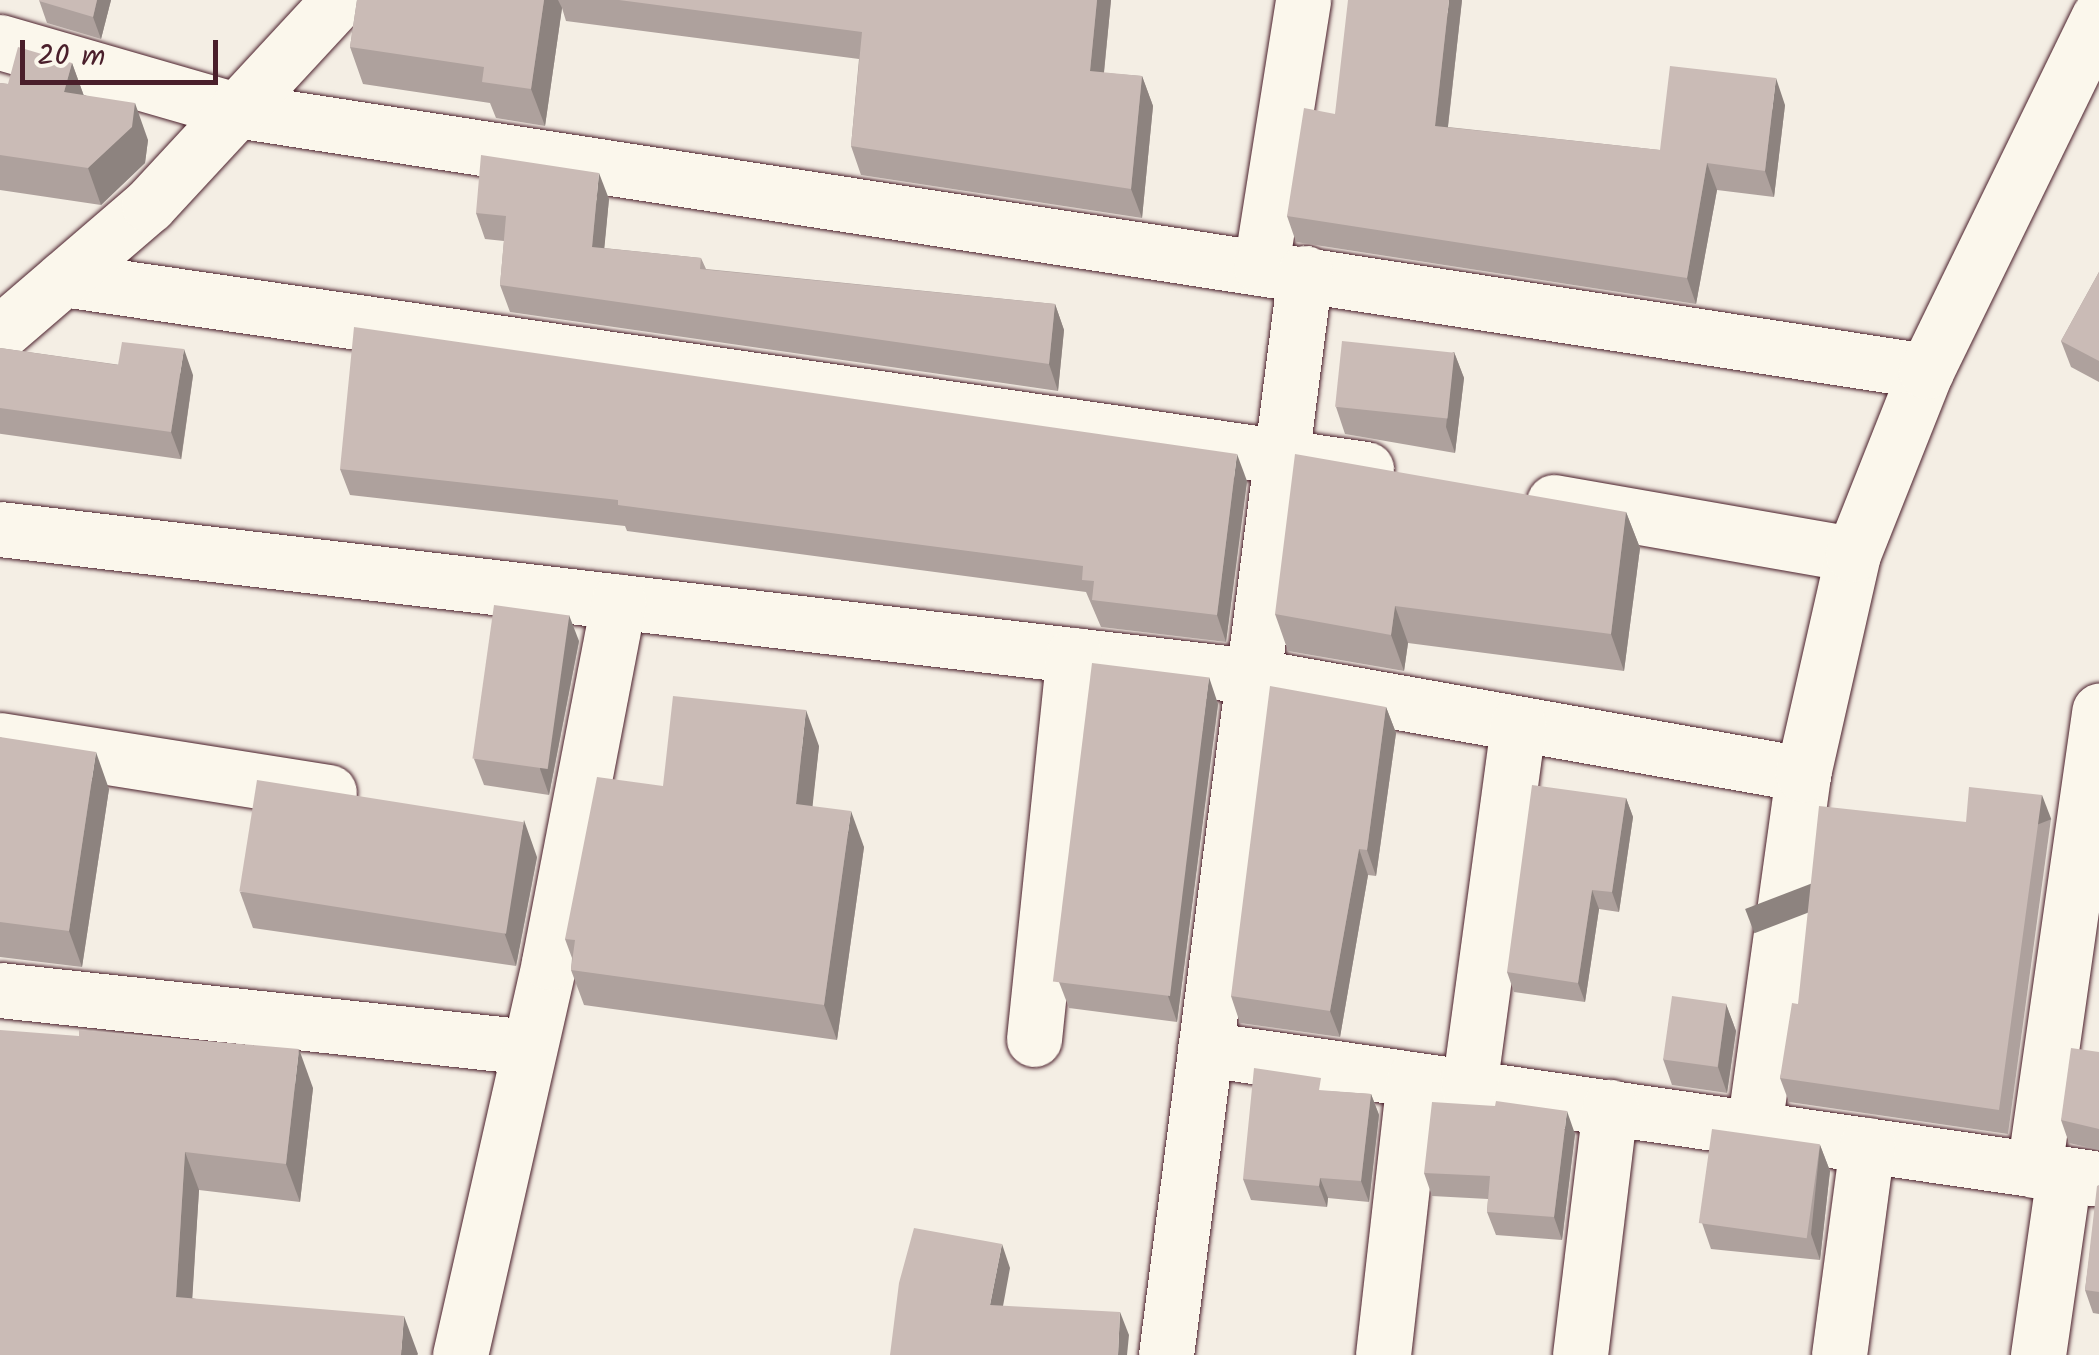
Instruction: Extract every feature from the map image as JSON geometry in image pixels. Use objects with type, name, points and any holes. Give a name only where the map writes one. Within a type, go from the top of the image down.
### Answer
[{"type":"street","points":[[0,334],[150,205],[339,0]]},
{"type":"street","points":[[1166,1355],[1280,454],[1283,270],[1303,0]]},
{"type":"street","points":[[1754,1128],[1802,774],[1853,554],[1926,371],[2099,17]]},
{"type":"street","points":[[0,42],[236,110],[1926,371]]},
{"type":"street","points":[[63,280],[1280,454],[1414,478]]},
{"type":"street","points":[[1509,494],[1853,554]]},
{"type":"street","points":[[0,528],[1252,676],[1802,774]]},
{"type":"street","points":[[460,1355],[529,1047],[618,602]]},
{"type":"street","points":[[1034,1039],[1074,656]]},
{"type":"street","points":[[2038,1355],[2066,1174],[2099,711]]},
{"type":"street","points":[[1470,1088],[1518,724]]},
{"type":"street","points":[[0,740],[382,801]]},
{"type":"street","points":[[516,822],[574,831]]},
{"type":"street","points":[[0,990],[529,1047]]},
{"type":"street","points":[[1205,1049],[2066,1174]]},
{"type":"street","points":[[1383,1355],[1414,1080]]},
{"type":"street","points":[[1580,1355],[1610,1107]]},
{"type":"street","points":[[1839,1355],[1867,1145]]},
{"type":"building","points":[[39,0],[97,0],[93,17]]},
{"type":"building","points":[[357,0],[544,0],[531,89],[482,82],[484,67],[350,47]]},
{"type":"building","points":[[619,0],[1097,0],[1090,71],[1142,76],[1131,189],[851,146],[862,32]]},
{"type":"building","points":[[1348,0],[1449,0],[1435,126],[1660,150],[1670,66],[1776,78],[1765,171],[1707,163],[1687,278],[1287,216],[1304,108],[1335,114]]},
{"type":"building","points":[[18,47],[72,63],[64,92],[135,103],[132,127],[88,168],[0,155],[0,83],[8,84]]},
{"type":"building","points":[[481,155],[599,173],[592,247],[701,258],[700,269],[1055,304],[1049,364],[500,285],[506,216],[476,213]]},
{"type":"building","points":[[2099,272],[2099,361],[2061,341]]},
{"type":"building","points":[[354,327],[1237,454],[1217,615],[1092,600],[1094,581],[1082,580],[1083,566],[618,505],[618,500],[340,469]]},
{"type":"building","points":[[1342,341],[1454,353],[1447,418],[1335,407]]},
{"type":"building","points":[[122,342],[184,349],[171,432],[0,408],[0,348],[118,365]]},
{"type":"building","points":[[1295,454],[1626,512],[1611,634],[1395,606],[1391,635],[1275,614]]},
{"type":"building","points":[[494,605],[569,616],[548,769],[472,758]]},
{"type":"building","points":[[1092,663],[1209,677],[1170,996],[1053,982]]},
{"type":"building","points":[[1270,686],[1386,707],[1367,850],[1359,849],[1330,1011],[1231,996]]},
{"type":"building","points":[[673,696],[806,710],[796,804],[851,811],[824,1005],[571,970],[575,940],[565,939],[597,777],[663,786]]},
{"type":"building","points":[[0,737],[96,752],[69,931],[0,922]]},
{"type":"building","points":[[257,780],[524,822],[506,934],[239,892]]},
{"type":"building","points":[[1532,785],[1626,798],[1612,892],[1592,890],[1578,983],[1507,972]]},
{"type":"building","points":[[1969,787],[2042,795],[1999,1110],[1780,1078],[1792,1003],[1798,1004],[1819,806],[1966,822]]},
{"type":"building","points":[[1672,996],[1726,1004],[1718,1067],[1663,1059]]},
{"type":"building","points":[[0,1030],[79,1036],[79,1030],[299,1049],[286,1164],[185,1152],[176,1297],[404,1316],[401,1355],[0,1355]]},
{"type":"building","points":[[2071,1048],[2099,1052],[2099,1129],[2061,1120]]},
{"type":"building","points":[[1254,1068],[1321,1078],[1319,1090],[1371,1094],[1361,1181],[1320,1178],[1319,1186],[1243,1179]]},
{"type":"building","points":[[1496,1101],[1567,1111],[1554,1217],[1487,1212],[1490,1176],[1424,1173],[1432,1102],[1495,1106]]},
{"type":"building","points":[[1712,1129],[1820,1144],[1807,1238],[1699,1223]]},
{"type":"building","points":[[2099,1185],[2099,1292],[2085,1290]]},
{"type":"building","points":[[914,1228],[1002,1244],[990,1305],[1120,1312],[1118,1355],[890,1355],[899,1283]]}]
